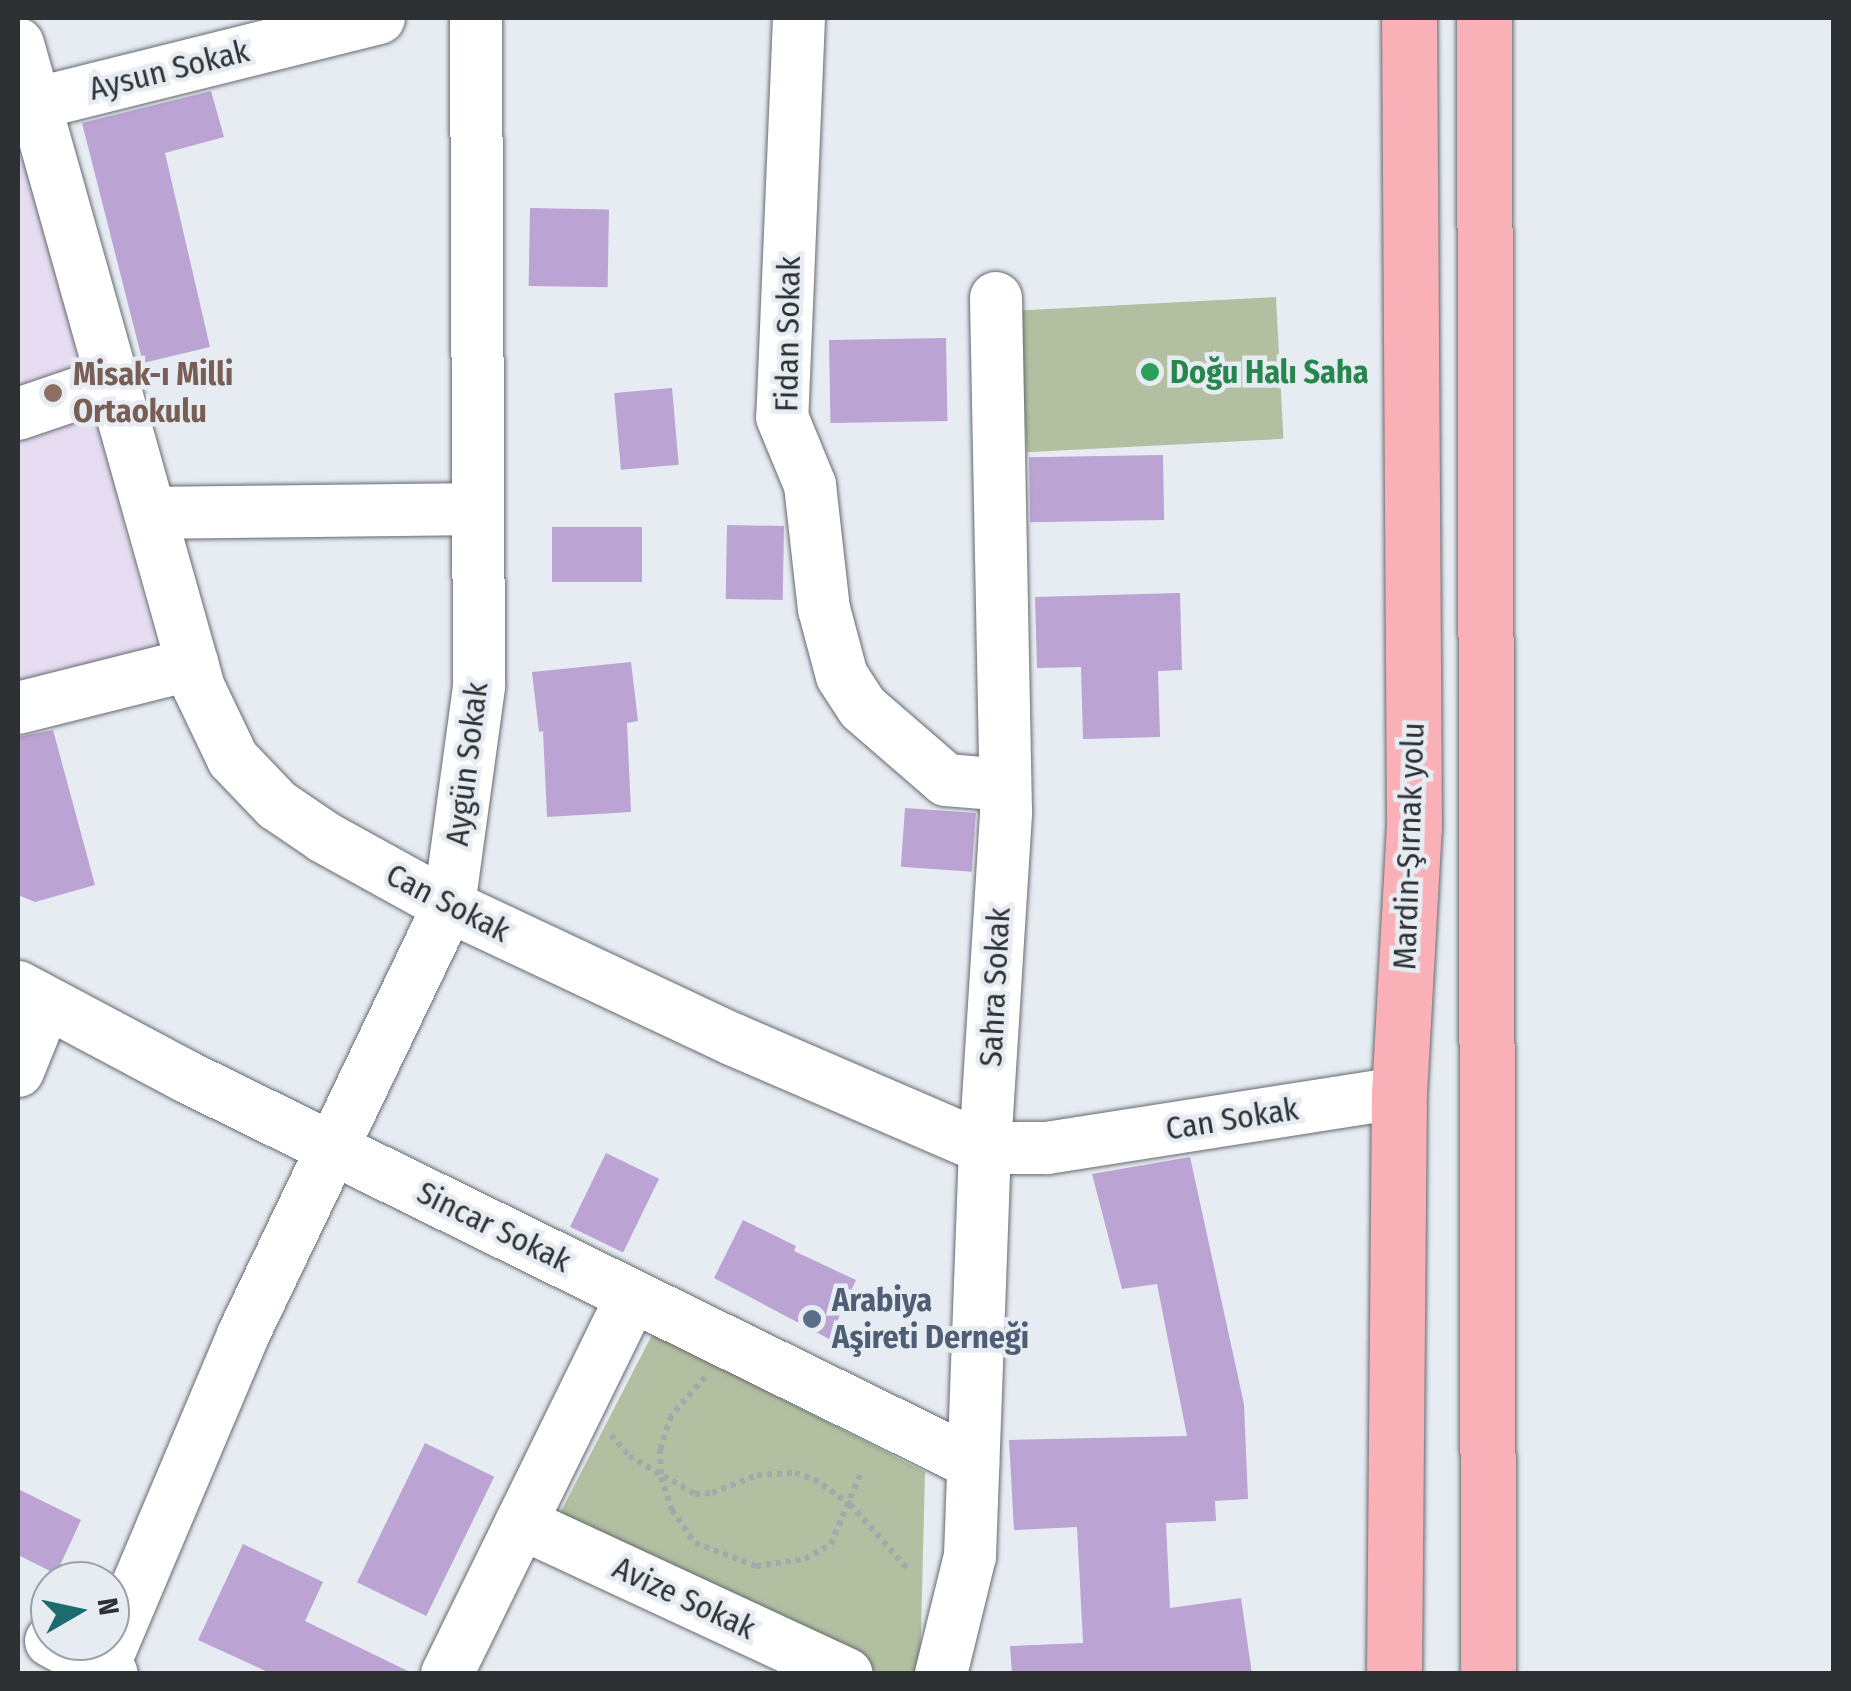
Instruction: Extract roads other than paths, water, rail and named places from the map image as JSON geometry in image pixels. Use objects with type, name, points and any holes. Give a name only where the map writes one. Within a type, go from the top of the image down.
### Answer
[{"type":"highway","name":"Mardin-Şırnak yolu","points":[[1394,1674],[1398,1093],[1414,828],[1409,18]]},
{"type":"highway","points":[[1484,18],[1488,1674]]},
{"type":"street","name":"Aysun Sokak","points":[[26,106],[379,18]]},
{"type":"street","name":"Aygün Sokak","points":[[104,1672],[243,1335],[449,906],[480,686],[476,18]]},
{"type":"street","name":"Fidan Sokak","points":[[799,18],[782,417],[810,484],[824,610],[842,676],[862,708],[946,780],[1005,785]]},
{"type":"street","name":"Can Sokak","points":[[18,44],[26,106],[112,382],[193,664],[234,759],[277,805],[324,837],[449,906],[732,1040],[985,1148],[1047,1148],[1398,1093]]},
{"type":"street","name":"Sahra Sokak","points":[[941,1674],[970,1556],[985,1148],[1005,785],[996,298]]},
{"type":"street","points":[[18,414],[112,382]]},
{"type":"street","points":[[150,513],[478,509]]},
{"type":"street","points":[[18,708],[193,664]]},
{"type":"street","points":[[18,1071],[32,994]]},
{"type":"street","name":"Sincar Sokak","points":[[32,994],[973,1463]]},
{"type":"street","points":[[447,1674],[632,1296]]},
{"type":"street","name":"Avize Sokak","points":[[521,1523],[847,1674]]},
{"type":"place","name":"Doğu Halı Saha","points":[[1150,372]]},
{"type":"place","name":"Misak-ı Milli Ortaokulu","points":[[53,393]]},
{"type":"place","name":"Arabiya Aşireti Derneği","points":[[812,1319]]}]
